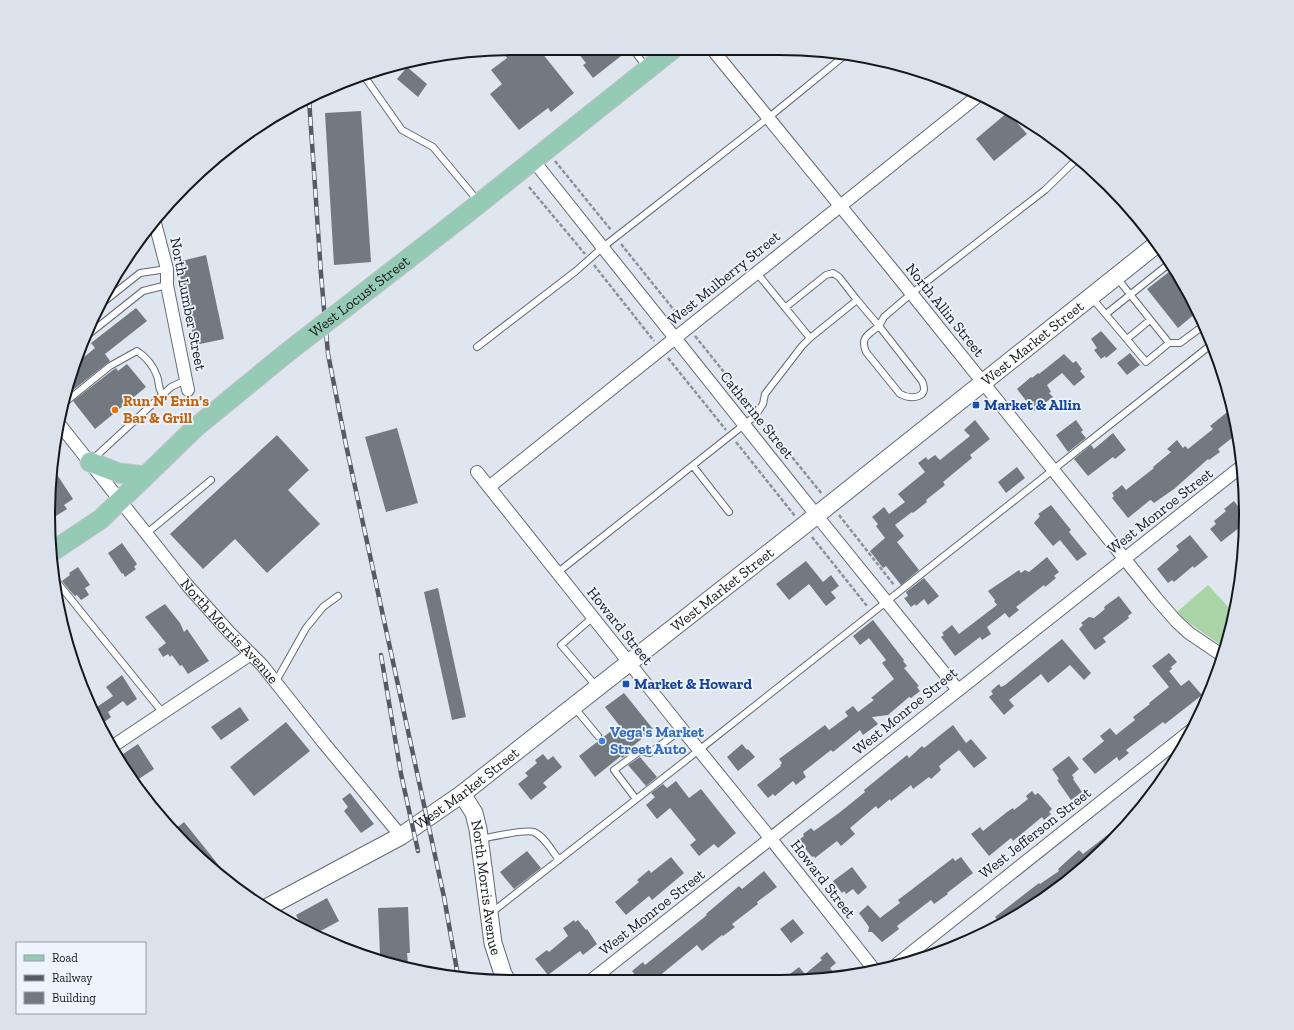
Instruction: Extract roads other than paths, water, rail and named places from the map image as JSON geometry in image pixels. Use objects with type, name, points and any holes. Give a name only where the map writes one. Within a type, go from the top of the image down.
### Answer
[{"type":"main road","name":"West Locust Street","points":[[56,549],[101,518],[195,428],[284,355],[462,217],[664,55]]},
{"type":"main road","points":[[90,462],[119,473],[146,476]]},
{"type":"street","name":"North Allin Street","points":[[717,55],[1176,621],[1189,633],[1218,653]]},
{"type":"street","name":"West Mulberry Street","points":[[489,487],[756,272],[975,99]]},
{"type":"street","name":"Catherine Street","points":[[539,155],[603,247],[744,425],[810,521],[887,602],[958,690]]},
{"type":"street","name":"North Lumber Street","points":[[157,227],[167,269],[167,284],[187,385]]},
{"type":"street","name":"West Market Street","points":[[272,905],[401,836],[462,794],[810,521],[1152,247]]},
{"type":"street","name":"North Morris Avenue","points":[[63,429],[188,586],[251,654],[401,836]]},
{"type":"street","name":"West Monroe Street","points":[[598,975],[1237,470]]},
{"type":"street","name":"Howard Street","points":[[477,472],[871,966]]},
{"type":"street","points":[[116,744],[251,654]]},
{"type":"street","name":"West Jefferson Street","points":[[906,957],[1180,739]]},
{"type":"street","name":"North Morris Avenue","points":[[462,794],[474,813],[493,943],[504,975]]},
{"type":"lane","points":[[637,55],[647,69]]},
{"type":"lane","points":[[477,347],[576,271],[603,247],[768,118],[840,59]]},
{"type":"lane","points":[[366,79],[402,130],[433,147],[479,202]]},
{"type":"lane","points":[[786,307],[826,275],[833,273],[839,277],[879,326],[922,381],[925,387],[924,392],[915,398],[907,398],[900,394],[866,352],[863,344],[865,337],[879,326],[884,317],[1045,190],[1074,162]]},
{"type":"lane","points":[[1106,314],[1166,267]]},
{"type":"lane","points":[[111,296],[140,273],[167,269]]},
{"type":"lane","points":[[756,272],[810,338]]},
{"type":"lane","points":[[1116,277],[1169,343]]},
{"type":"lane","points":[[96,326],[143,291],[167,284]]},
{"type":"lane","points":[[1091,296],[1146,362],[1169,343],[1180,343],[1199,329]]},
{"type":"lane","points":[[557,573],[757,414],[763,404],[765,394],[802,346],[857,300]]},
{"type":"lane","points":[[1127,339],[1150,320]]},
{"type":"lane","points":[[489,914],[900,592],[1207,348]]},
{"type":"lane","points":[[71,398],[110,366],[137,351],[147,357],[158,377],[159,389],[163,395]]},
{"type":"lane","points":[[90,462],[171,387],[187,385]]},
{"type":"lane","points":[[693,466],[729,512]]},
{"type":"lane","points":[[146,533],[211,480]]},
{"type":"lane","points":[[61,587],[164,712]]},
{"type":"lane","points":[[275,683],[306,628],[323,607],[338,596]]},
{"type":"lane","points":[[593,617],[561,644],[598,688]]},
{"type":"lane","points":[[574,707],[598,736]]},
{"type":"lane","points":[[636,799],[614,770],[640,751],[650,753],[682,729]]},
{"type":"lane","points":[[479,840],[504,834],[532,831],[542,838],[559,860]]},
{"type":"railway","points":[[309,103],[328,354],[346,445],[444,897],[457,971]]},
{"type":"railway","points":[[381,655],[401,774],[418,851]]},
{"type":"place","name":"Market & Allin","points":[[976,405]]},
{"type":"place","name":"Run N' Erin's Bar & Grill","points":[[115,410]]},
{"type":"place","name":"Market & Howard","points":[[626,684]]},
{"type":"place","name":"Vega's Market Street Auto","points":[[602,741]]}]
